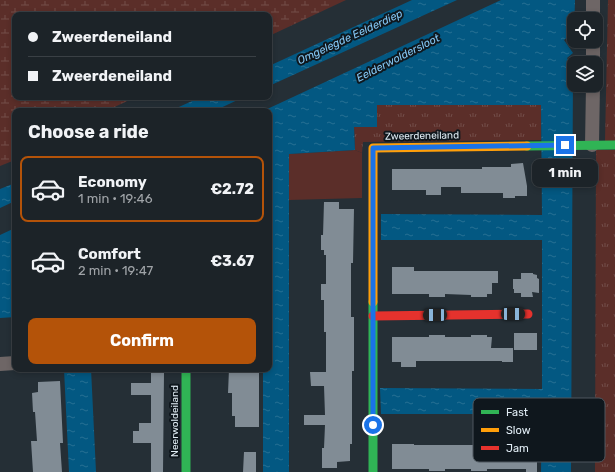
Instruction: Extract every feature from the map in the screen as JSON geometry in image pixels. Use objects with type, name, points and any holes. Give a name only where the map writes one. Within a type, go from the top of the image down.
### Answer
[{"type":"street","points":[[593,0],[593,12]]},
{"type":"street","points":[[592,145],[593,92]]},
{"type":"street","name":"Zweerdeneiland","points":[[373,472],[373,148],[615,145]]},
{"type":"street","points":[[373,316],[528,314]]},
{"type":"street","points":[[0,364],[12,364]]},
{"type":"street","name":"Neerwoldeiland","points":[[186,372],[186,472]]},
{"type":"green space","points":[[0,0],[346,0],[272,35],[272,12],[12,12],[12,100],[130,100],[112,108],[12,108],[12,161],[0,166]]},
{"type":"green space","points":[[608,0],[615,0],[615,141],[605,141]]},
{"type":"green space","points":[[377,105],[541,105],[541,140],[363,142],[362,153],[355,150],[354,127],[377,127]]},
{"type":"green space","points":[[355,150],[362,153],[362,198],[289,200],[288,154]]},
{"type":"green space","points":[[596,150],[615,150],[615,472],[595,472],[595,462],[605,462],[605,398],[595,398]]},
{"type":"water","name":"Omgelegde Eelderdiep","points":[[412,0],[457,0],[272,85],[272,65]]},
{"type":"water","name":"Eelderwoldersloot","points":[[501,0],[575,0],[575,12],[567,12],[567,38],[564,40],[567,44],[567,48],[570,48],[573,53],[567,56],[567,92],[573,92],[571,398],[473,398],[473,414],[381,414],[380,388],[542,389],[542,240],[381,240],[381,214],[542,215],[541,105],[377,105],[377,127],[354,127],[355,150],[289,154],[289,472],[263,472],[263,372],[272,372],[272,108],[269,108]]},
{"type":"water","points":[[194,100],[238,100],[220,108],[177,108]]},
{"type":"water","points":[[12,184],[12,202],[0,208],[0,189]]},
{"type":"water","points":[[12,229],[12,317],[0,318],[0,235]]},
{"type":"water","points":[[64,372],[91,372],[96,472],[69,472]]},
{"type":"water","points":[[541,462],[571,462],[571,472],[541,472]]},
{"type":"building","points":[[523,163],[527,186],[527,196],[503,198],[503,193],[461,193],[461,187],[441,187],[441,195],[426,195],[426,190],[392,190],[392,169],[482,169],[482,167],[511,167],[511,164]]},
{"type":"building","points":[[324,202],[339,202],[339,209],[354,209],[353,263],[351,263],[351,317],[354,317],[352,444],[350,444],[350,461],[337,462],[337,468],[322,468],[322,448],[324,448],[325,425],[304,425],[304,415],[325,415],[324,386],[311,386],[310,372],[326,372],[324,300],[321,300],[321,284],[326,284],[326,255],[324,255],[324,250],[321,250]]},
{"type":"building","points":[[392,267],[414,267],[414,271],[498,271],[498,283],[492,283],[492,294],[487,294],[487,297],[445,294],[445,297],[429,297],[429,294],[392,294]]},
{"type":"building","points":[[521,273],[533,273],[537,275],[537,278],[539,279],[539,293],[532,292],[533,297],[521,297],[521,293],[514,293],[513,279],[521,279]]},
{"type":"building","points":[[514,333],[537,333],[537,350],[514,350]]},
{"type":"building","points":[[429,335],[445,335],[445,337],[471,337],[471,335],[487,335],[487,337],[492,337],[491,348],[513,348],[513,362],[416,361],[416,367],[401,367],[401,362],[392,362],[392,337],[429,337]]},
{"type":"building","points":[[229,372],[259,372],[259,427],[235,427],[235,416],[232,416],[232,393],[228,393]]},
{"type":"building","points":[[151,373],[164,373],[163,472],[151,472],[151,443],[133,443],[133,431],[139,431],[139,423],[151,423],[151,395],[131,395],[131,383],[151,383]]},
{"type":"building","points":[[60,381],[63,443],[60,443],[62,472],[33,472],[31,441],[37,441],[32,393],[38,392],[38,382]]},
{"type":"building","points":[[392,444],[473,445],[473,462],[537,462],[537,472],[526,472],[526,469],[487,469],[487,471],[471,471],[471,469],[445,469],[445,471],[429,471],[429,469],[392,469]]},
{"type":"building","points":[[244,452],[256,452],[256,472],[243,472]]},
{"type":"traffic: fast","points":[[527,146],[615,145]]},
{"type":"traffic: fast","points":[[373,302],[373,472]]},
{"type":"traffic: fast","points":[[186,372],[186,472]]},
{"type":"traffic: slow","points":[[373,302],[373,148],[527,146]]},
{"type":"traffic: jam","points":[[373,316],[528,314]]},
{"type":"route","points":[[373,425],[373,148],[565,145]]}]
